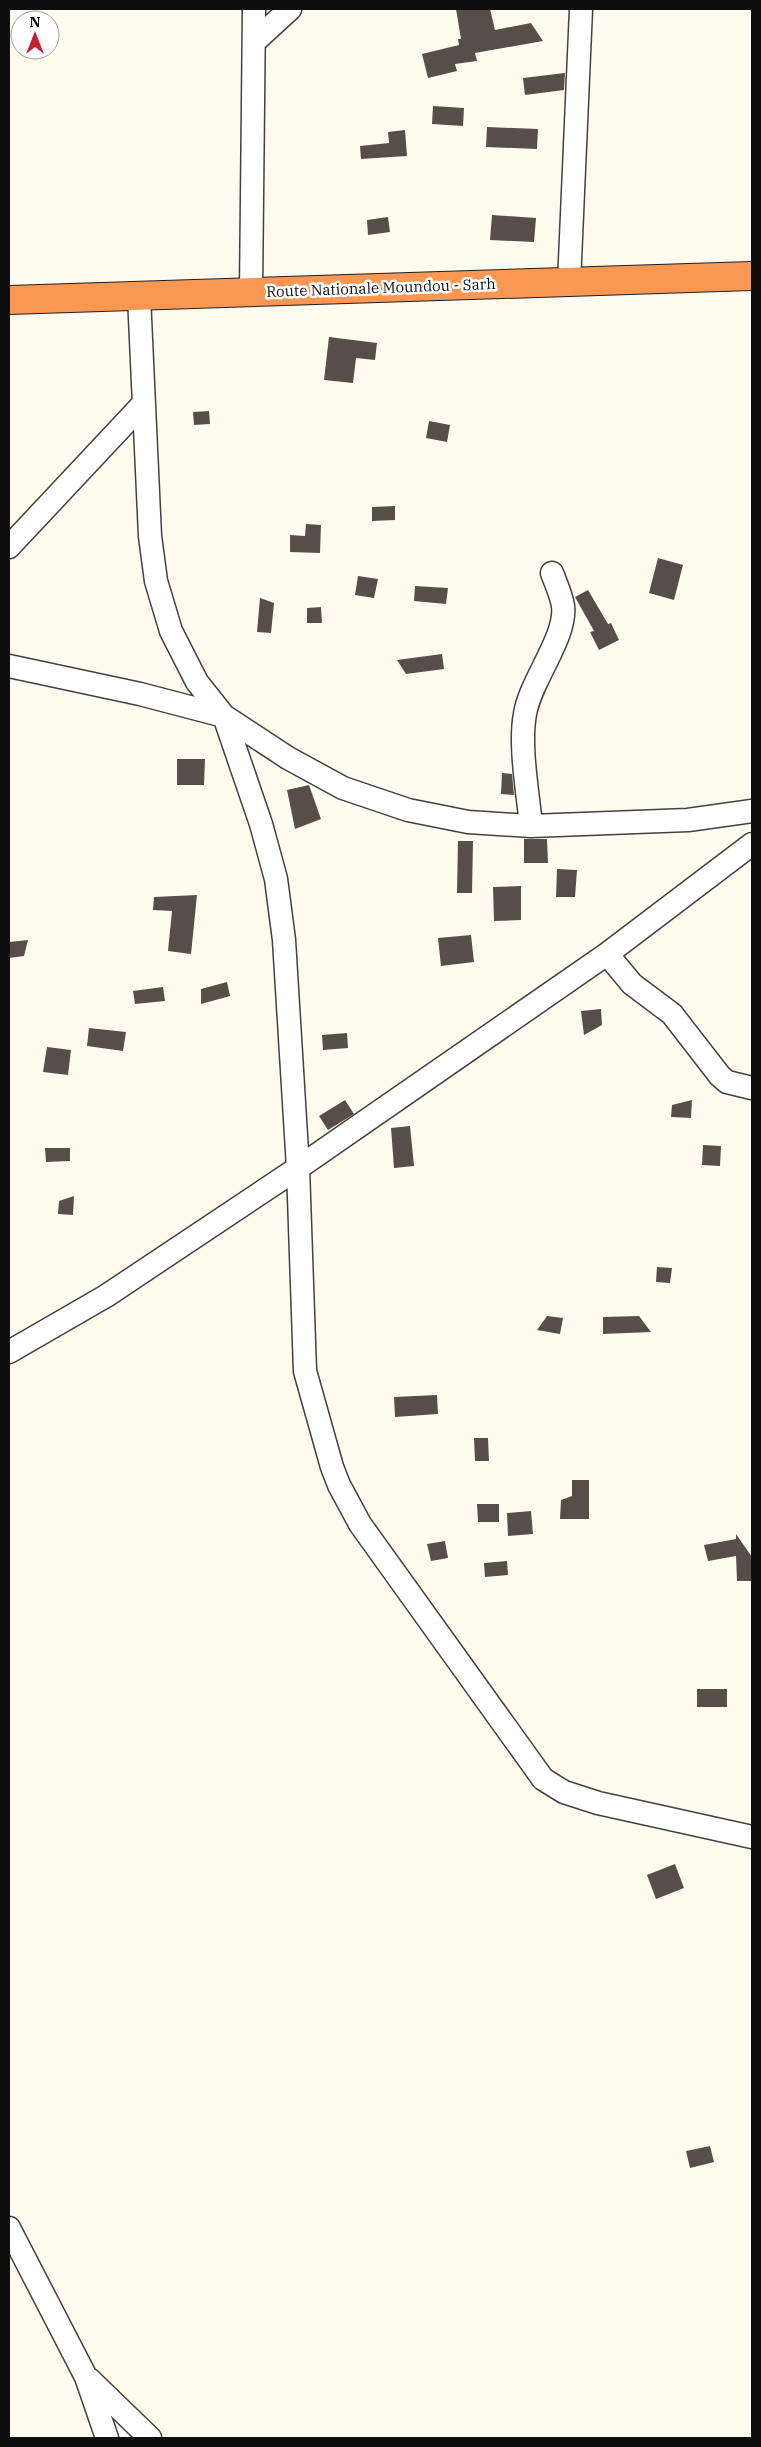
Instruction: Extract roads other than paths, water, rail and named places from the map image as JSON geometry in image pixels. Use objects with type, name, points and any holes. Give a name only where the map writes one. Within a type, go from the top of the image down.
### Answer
[{"type":"highway","name":"Route Nationale Moundou - Sarh","points":[[9,300],[752,276]]},
{"type":"street","points":[[251,292],[254,9]]},
{"type":"street","points":[[254,42],[290,9]]},
{"type":"street","points":[[569,282],[582,9]]},
{"type":"street","points":[[139,296],[150,536],[156,581],[171,631],[197,682],[224,716],[288,758],[343,788],[408,810],[468,822],[531,826],[688,820],[752,811]]},
{"type":"street","points":[[9,547],[143,404]]},
{"type":"street","points":[[531,826],[524,731],[525,714],[529,697],[561,625],[563,608],[560,591],[552,573]]},
{"type":"street","points":[[9,666],[140,694],[224,716]]},
{"type":"street","points":[[224,716],[262,824],[276,879],[284,940],[298,1168],[306,1371],[339,1485],[360,1524],[543,1779],[564,1792],[598,1803],[752,1838]]},
{"type":"street","points":[[9,1352],[106,1296],[298,1168],[607,954],[752,844]]},
{"type":"street","points":[[607,954],[632,984],[672,1014],[720,1076],[727,1082],[752,1088]]},
{"type":"street","points":[[9,2228],[86,2377],[106,2438]]},
{"type":"street","points":[[86,2377],[150,2438]]}]
